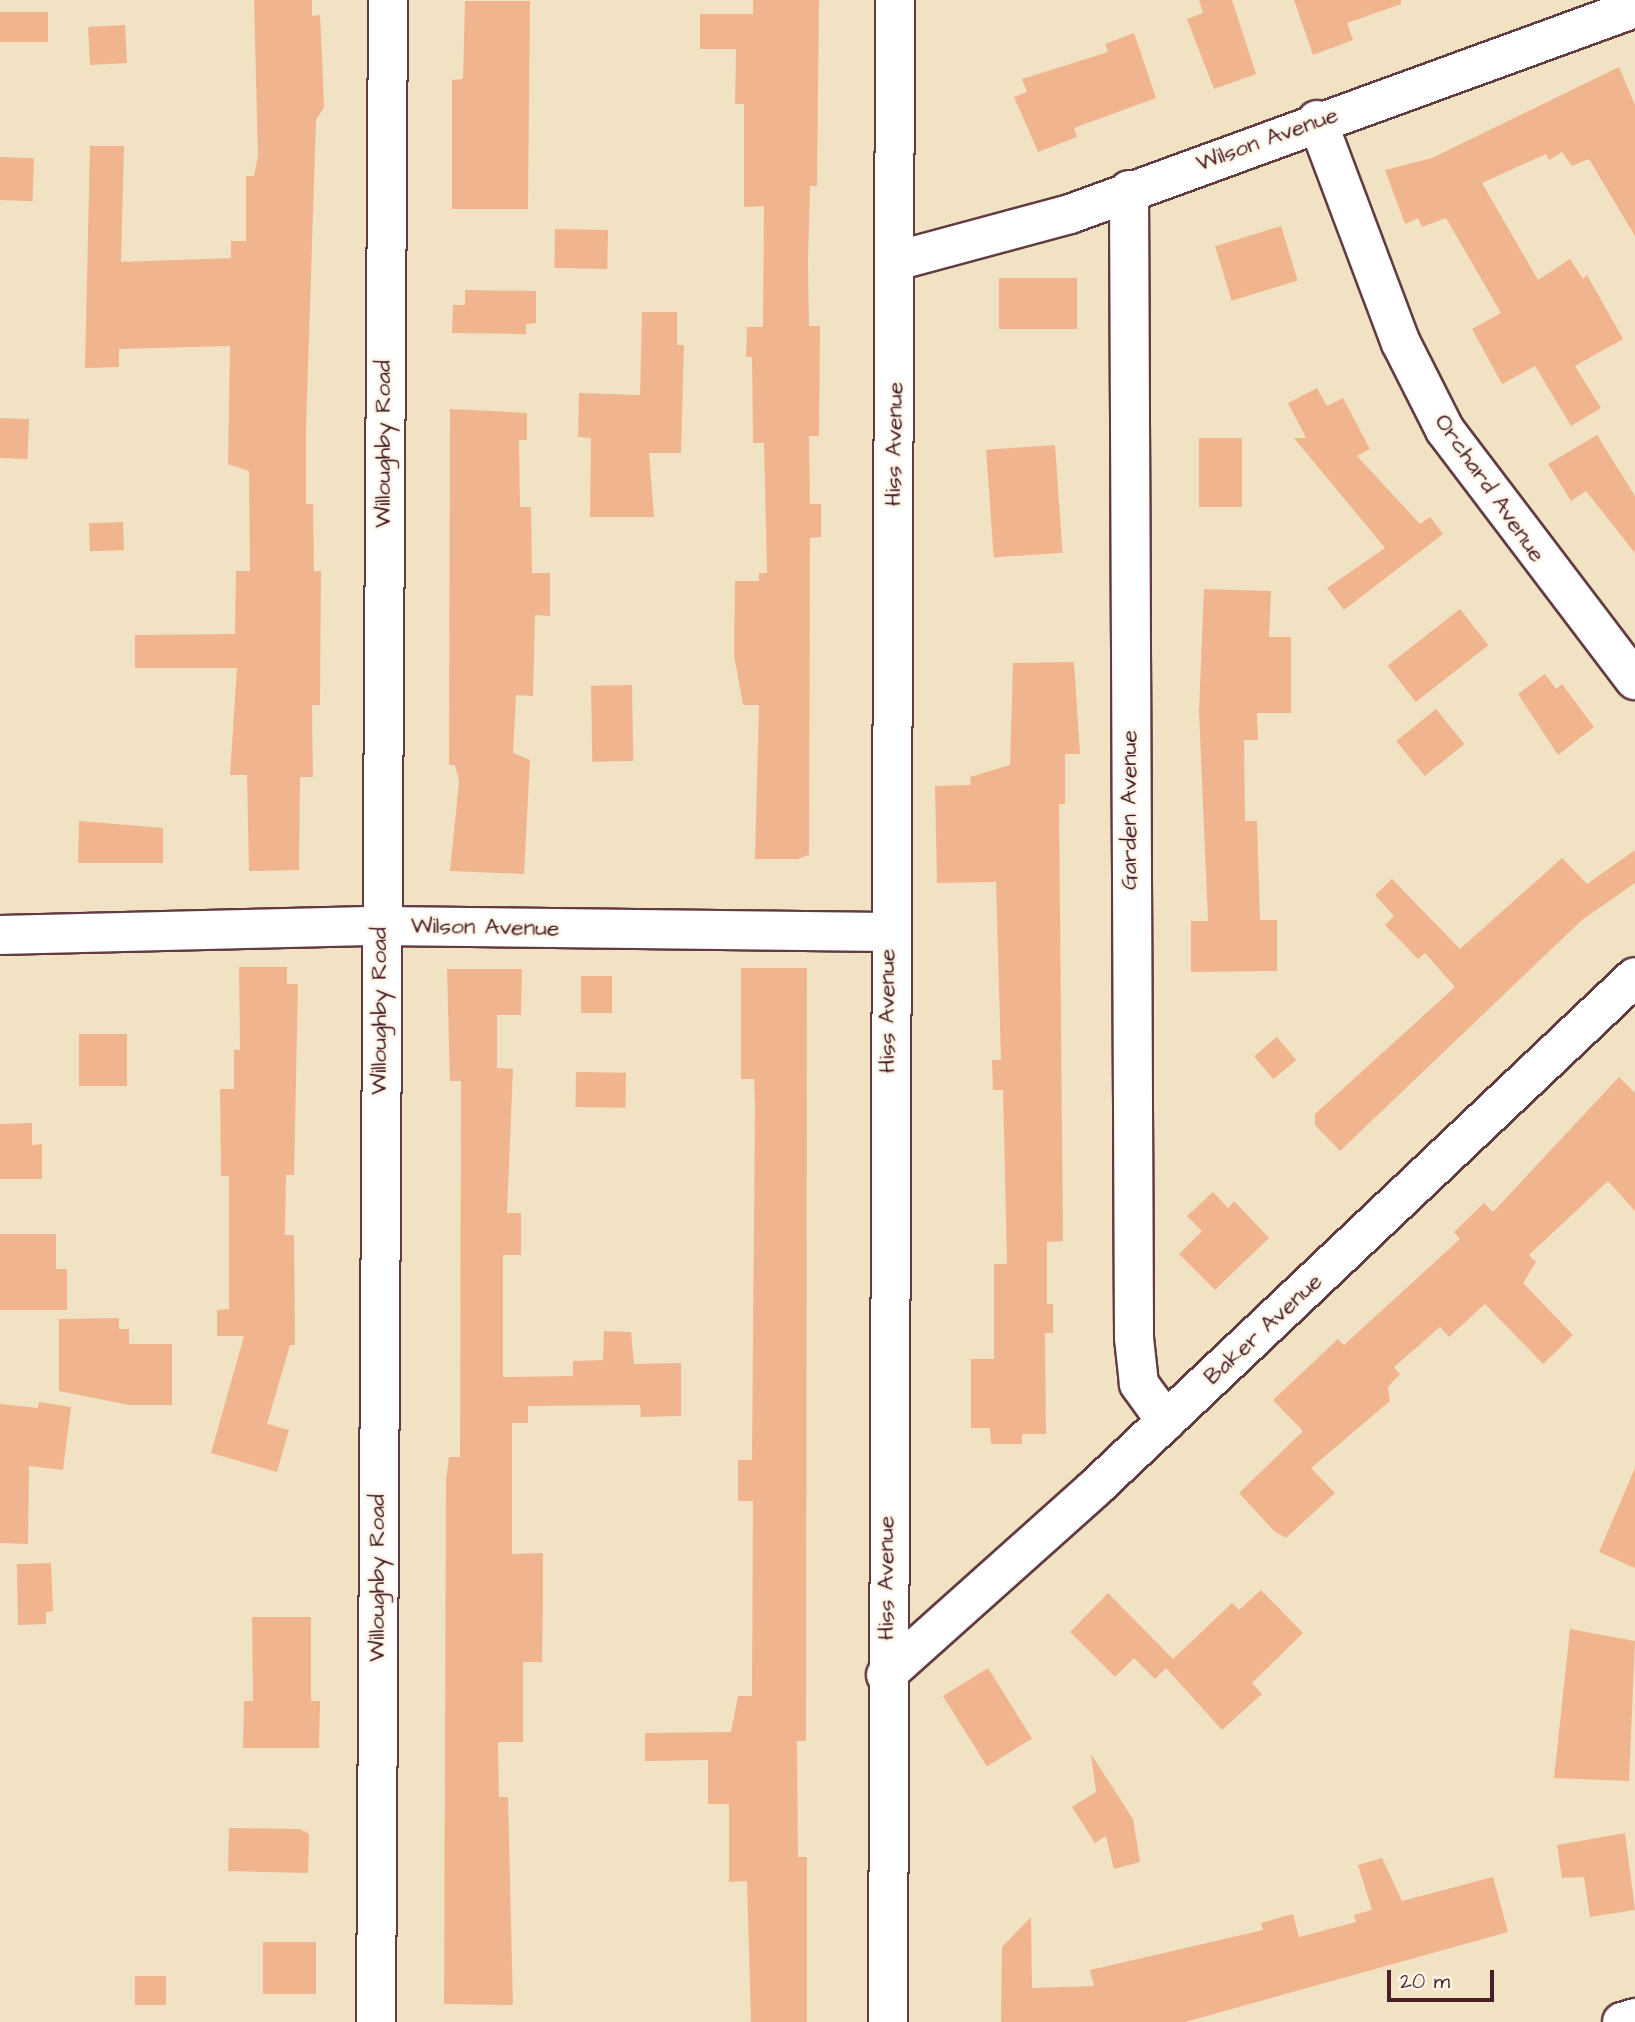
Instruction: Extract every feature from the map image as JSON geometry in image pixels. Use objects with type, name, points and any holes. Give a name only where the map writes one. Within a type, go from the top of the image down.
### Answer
[{"type":"street","name":"Willoughby Road","points":[[376,2022],[379,926],[388,0]]},
{"type":"street","name":"Hiss Avenue","points":[[888,2022],[887,932],[896,261],[895,0]]},
{"type":"street","name":"Wilson Avenue","points":[[896,261],[985,241],[1635,8]]},
{"type":"street","name":"Orchard Avenue","points":[[1317,120],[1401,343],[1445,430],[1635,680]]},
{"type":"street","name":"Garden Avenue","points":[[1129,190],[1135,1338],[1139,1384],[1166,1421]]},
{"type":"street","name":"Wilson Avenue","points":[[0,935],[379,926],[887,932]]},
{"type":"street","name":"Baker Avenue","points":[[886,1675],[1166,1421],[1635,977]]},
{"type":"street","points":[[1622,2022],[1635,2018]]},
{"type":"building","points":[[254,0],[312,0],[312,16],[320,15],[324,107],[316,120],[306,504],[313,504],[314,571],[321,571],[320,705],[312,705],[313,777],[300,777],[299,870],[249,871],[247,775],[230,775],[237,668],[135,668],[135,635],[235,634],[236,571],[250,571],[249,471],[228,464],[230,346],[119,349],[119,367],[85,368],[90,146],[124,146],[121,262],[231,258],[231,241],[246,241],[246,176],[254,176],[258,156]]},
{"type":"building","points":[[753,0],[819,0],[817,186],[810,186],[808,262],[809,326],[820,326],[819,436],[809,436],[810,504],[821,504],[821,537],[810,538],[809,855],[798,859],[755,859],[759,705],[743,705],[734,655],[735,581],[759,581],[759,573],[767,573],[764,443],[753,443],[752,357],[746,357],[747,327],[763,327],[764,206],[744,207],[744,104],[735,104],[736,49],[700,49],[700,14],[753,14]]},
{"type":"building","points":[[1199,0],[1232,0],[1256,74],[1214,89],[1187,19],[1203,13]]},
{"type":"building","points":[[1294,0],[1401,0],[1401,4],[1347,23],[1353,40],[1313,55]]},
{"type":"building","points":[[465,1],[530,1],[528,209],[452,209],[452,80],[463,79]]},
{"type":"building","points":[[0,12],[48,12],[48,42],[0,42]]},
{"type":"building","points":[[125,25],[127,63],[90,65],[88,27]]},
{"type":"building","points":[[1134,33],[1156,98],[1074,128],[1077,137],[1038,152],[1014,97],[1027,92],[1022,79],[1108,52],[1105,44]]},
{"type":"building","points":[[1619,67],[1635,105],[1635,236],[1589,159],[1572,166],[1562,152],[1549,160],[1546,154],[1482,183],[1538,280],[1570,259],[1583,279],[1587,275],[1623,339],[1575,366],[1601,408],[1571,426],[1535,366],[1502,384],[1472,329],[1501,313],[1446,218],[1422,227],[1418,218],[1405,224],[1385,170],[1432,158]]},
{"type":"building","points":[[0,157],[34,158],[32,201],[0,200]]},
{"type":"building","points":[[1281,226],[1298,281],[1232,301],[1215,246]]},
{"type":"building","points":[[555,229],[608,230],[607,269],[554,268]]},
{"type":"building","points":[[999,278],[1077,278],[1077,329],[999,329]]},
{"type":"building","points":[[465,290],[536,291],[536,323],[526,324],[526,334],[452,333],[453,305],[465,305]]},
{"type":"building","points":[[642,312],[677,312],[677,345],[684,345],[681,453],[649,453],[654,517],[590,517],[591,438],[578,437],[579,393],[640,395]]},
{"type":"building","points":[[1317,388],[1327,406],[1343,398],[1370,449],[1357,456],[1420,524],[1430,517],[1443,534],[1344,610],[1327,588],[1385,548],[1294,438],[1306,438],[1288,403]]},
{"type":"building","points":[[450,409],[527,413],[527,440],[519,440],[520,507],[531,507],[532,573],[550,573],[550,616],[535,615],[533,696],[516,695],[513,753],[530,760],[524,874],[450,871],[459,781],[455,765],[449,765]]},
{"type":"building","points":[[0,418],[29,419],[28,459],[0,458]]},
{"type":"building","points":[[1597,435],[1635,496],[1635,553],[1586,491],[1571,501],[1548,464]]},
{"type":"building","points":[[1199,438],[1242,438],[1242,507],[1199,507]]},
{"type":"building","points":[[1055,445],[1063,553],[994,558],[986,450]]},
{"type":"building","points":[[123,522],[124,550],[90,551],[89,523]]},
{"type":"building","points":[[1204,589],[1271,591],[1269,637],[1291,637],[1291,713],[1257,713],[1258,740],[1244,740],[1245,821],[1257,821],[1260,920],[1277,920],[1277,971],[1191,972],[1191,921],[1208,921],[1199,711]]},
{"type":"building","points":[[1460,609],[1488,645],[1416,702],[1388,666]]},
{"type":"building","points":[[1074,662],[1080,754],[1065,754],[1065,804],[1059,804],[1063,1241],[1047,1242],[1047,1304],[1053,1304],[1053,1333],[1045,1333],[1046,1434],[1022,1434],[1022,1444],[991,1444],[990,1428],[971,1428],[971,1359],[994,1359],[994,1264],[1007,1264],[1003,1090],[993,1090],[992,1060],[1001,1060],[996,882],[937,883],[935,786],[971,785],[970,777],[1010,765],[1013,663]]},
{"type":"building","points":[[1545,674],[1556,689],[1562,684],[1594,727],[1558,755],[1518,694]]},
{"type":"building","points":[[632,685],[633,761],[592,762],[591,686]]},
{"type":"building","points":[[1436,709],[1464,744],[1425,776],[1396,741]]},
{"type":"building","points":[[79,821],[163,828],[163,863],[78,863]]},
{"type":"building","points":[[1635,850],[1635,883],[1582,920],[1340,1151],[1315,1125],[1315,1114],[1455,987],[1425,953],[1418,959],[1385,925],[1394,916],[1375,895],[1392,879],[1460,949],[1562,858],[1587,884]]},
{"type":"building","points":[[239,967],[287,967],[287,984],[298,984],[294,1175],[286,1175],[285,1235],[294,1235],[295,1345],[290,1345],[267,1424],[289,1430],[277,1472],[211,1453],[244,1336],[217,1336],[217,1310],[229,1309],[229,1176],[221,1176],[220,1089],[234,1089],[234,1050],[240,1050]]},
{"type":"building","points":[[741,968],[807,968],[806,1741],[797,1741],[798,1857],[807,1857],[807,2022],[751,2022],[747,1881],[729,1882],[729,1804],[708,1804],[708,1760],[645,1761],[645,1733],[731,1732],[738,1696],[752,1696],[753,1501],[738,1501],[738,1460],[752,1460],[755,1104],[754,1079],[741,1079]]},
{"type":"building","points":[[447,969],[522,969],[521,1015],[497,1015],[497,1068],[513,1069],[507,1213],[521,1213],[521,1255],[503,1255],[503,1377],[573,1376],[573,1361],[603,1360],[604,1331],[631,1332],[634,1364],[681,1363],[681,1416],[641,1417],[640,1405],[528,1406],[528,1423],[512,1423],[512,1554],[543,1553],[542,1662],[523,1662],[523,1742],[498,1742],[499,1797],[508,1797],[513,2005],[444,2004],[446,1480],[449,1457],[460,1457],[461,1081],[450,1081]]},
{"type":"building","points":[[581,976],[612,976],[612,1013],[581,1013]]},
{"type":"building","points":[[79,1034],[127,1034],[127,1086],[79,1086]]},
{"type":"building","points":[[1277,1037],[1296,1060],[1273,1079],[1254,1056]]},
{"type":"building","points":[[576,1072],[626,1073],[625,1108],[575,1107]]},
{"type":"building","points":[[1619,1077],[1635,1093],[1635,1211],[1608,1181],[1529,1255],[1536,1262],[1523,1283],[1573,1335],[1543,1364],[1485,1304],[1449,1337],[1440,1327],[1394,1367],[1400,1374],[1388,1387],[1390,1401],[1311,1468],[1335,1493],[1286,1538],[1274,1531],[1239,1493],[1303,1431],[1273,1400],[1338,1339],[1344,1345],[1460,1239],[1454,1232],[1484,1203],[1493,1212]]},
{"type":"building","points":[[32,1123],[32,1145],[42,1144],[42,1179],[0,1179],[0,1124]]},
{"type":"building","points":[[1213,1192],[1228,1208],[1234,1201],[1269,1238],[1215,1290],[1179,1254],[1202,1231],[1187,1216]]},
{"type":"building","points":[[0,1234],[56,1234],[56,1269],[67,1269],[67,1310],[0,1310]]},
{"type":"building","points":[[119,1318],[119,1329],[129,1329],[129,1344],[172,1344],[172,1405],[129,1405],[59,1391],[59,1319]]},
{"type":"building","points":[[39,1402],[71,1407],[63,1470],[29,1466],[28,1544],[0,1543],[0,1404],[38,1408]]},
{"type":"building","points":[[1635,1468],[1635,1568],[1599,1552]]},
{"type":"building","points":[[51,1563],[53,1611],[46,1612],[46,1624],[18,1625],[17,1564]]},
{"type":"building","points":[[1261,1590],[1303,1633],[1252,1683],[1262,1694],[1222,1730],[1166,1668],[1155,1679],[1134,1658],[1115,1677],[1070,1632],[1108,1593],[1173,1659],[1232,1603],[1239,1610]]},
{"type":"building","points":[[252,1617],[311,1617],[311,1701],[320,1701],[319,1748],[243,1748],[244,1701],[253,1701]]},
{"type":"building","points":[[1570,1629],[1635,1641],[1629,1781],[1554,1778]]},
{"type":"building","points":[[988,1668],[1032,1738],[987,1766],[943,1696]]},
{"type":"building","points":[[1091,1754],[1133,1819],[1140,1862],[1114,1869],[1106,1836],[1095,1843],[1072,1807],[1096,1792]]},
{"type":"building","points":[[229,1828],[300,1829],[309,1834],[308,1873],[228,1871]]},
{"type":"building","points":[[1625,1833],[1635,1910],[1590,1917],[1584,1877],[1562,1878],[1557,1845]]},
{"type":"building","points":[[1382,1858],[1402,1901],[1493,1877],[1508,1932],[1185,2022],[1001,2022],[1002,1947],[1031,1917],[1032,1988],[1094,1986],[1090,1970],[1263,1930],[1261,1923],[1293,1914],[1299,1937],[1356,1922],[1354,1915],[1372,1910],[1358,1865]]},
{"type":"building","points":[[263,1942],[316,1942],[316,1994],[263,1994]]},
{"type":"building","points":[[135,1976],[166,1976],[166,2005],[135,2005]]}]
